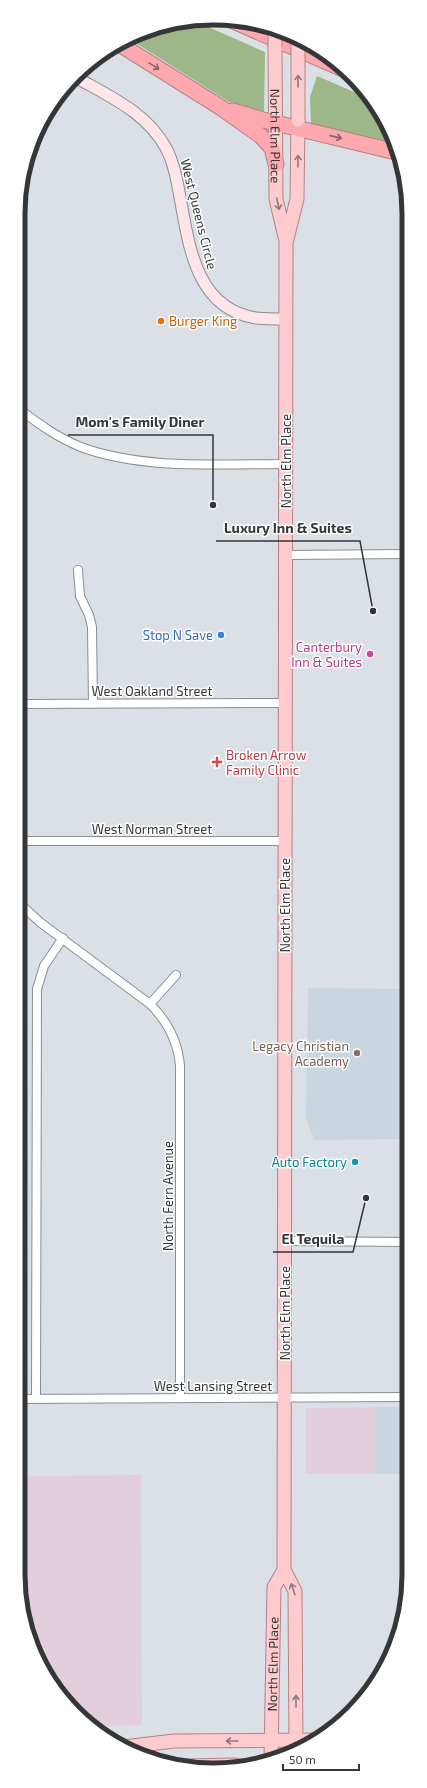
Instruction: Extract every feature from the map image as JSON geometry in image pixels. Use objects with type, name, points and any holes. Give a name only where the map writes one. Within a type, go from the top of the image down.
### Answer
[{"type":"highway","points":[[253,29],[322,60]]},
{"type":"highway","points":[[124,47],[220,107],[268,142],[275,155],[276,164]]},
{"type":"highway","points":[[220,107],[275,117],[391,151]]},
{"type":"main road","name":"North Elm Place","points":[[275,35],[276,199],[286,241],[284,1570],[295,1591],[296,1744]]},
{"type":"main road","name":"North Elm Place","points":[[286,241],[297,199],[298,45]]},
{"type":"main road","name":"North Elm Place","points":[[271,1754],[274,1587],[284,1570]]},
{"type":"main road","points":[[134,1746],[174,1741],[271,1740],[295,1745]]},
{"type":"street","name":"West Queens Circle","points":[[80,80],[137,113],[152,128],[161,140],[174,169],[188,240],[196,267],[203,283],[217,299],[232,310],[256,318],[286,319]]},
{"type":"street","points":[[25,414],[39,424],[68,441],[109,456],[154,462],[286,464]]},
{"type":"street","points":[[286,555],[402,554]]},
{"type":"street","points":[[78,570],[80,596],[89,615],[92,627],[93,704]]},
{"type":"street","name":"West Oakland Street","points":[[25,704],[286,703]]},
{"type":"street","name":"West Norman Street","points":[[25,841],[286,841]]},
{"type":"street","name":"North Fern Avenue","points":[[25,909],[150,1004],[164,1019],[172,1032],[178,1049],[180,1066],[180,1398]]},
{"type":"street","points":[[36,1399],[37,989],[44,966],[63,938]]},
{"type":"street","points":[[150,1004],[176,974]]},
{"type":"street","points":[[285,1241],[402,1242]]},
{"type":"street","name":"West Lansing Street","points":[[25,1399],[402,1397]]},
{"type":"shaded area","name":"Legacy Christian Academy","points":[[308,988],[402,989],[402,1139],[314,1140],[306,1118]]},
{"type":"shaded area","points":[[376,1407],[376,1474],[306,1474],[306,1408]]},
{"type":"shaded area","points":[[376,1407],[402,1407],[402,1474],[376,1474]]},
{"type":"shaded area","points":[[141,1475],[142,1725],[102,1726],[80,1708],[72,1699],[50,1669],[44,1658],[31,1623],[25,1587],[25,1476]]},
{"type":"green space","points":[[204,25],[265,52],[264,116],[229,102],[134,42],[165,31]]},
{"type":"green space","points":[[317,76],[359,94],[377,119],[389,145],[311,124],[310,97]]},
{"type":"place","name":"Burger King","points":[[161,321]]},
{"type":"place","name":"Mom's Family Diner","points":[[213,505]]},
{"type":"place","name":"Luxury Inn & Suites","points":[[373,611]]},
{"type":"place","name":"Stop N Save","points":[[221,635]]},
{"type":"place","name":"Canterbury Inn & Suites","points":[[370,654]]},
{"type":"place","name":"Broken Arrow Family Clinic","points":[[217,762]]},
{"type":"place","name":"Legacy Christian Academy","points":[[357,1053]]},
{"type":"place","name":"Auto Factory","points":[[355,1162]]},
{"type":"place","name":"El Tequila","points":[[366,1198]]}]
